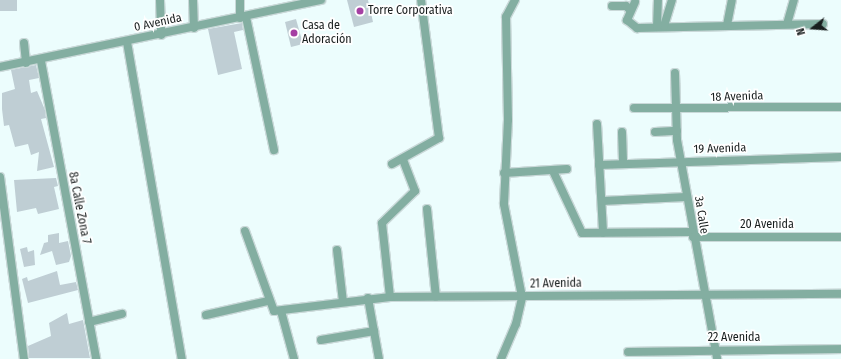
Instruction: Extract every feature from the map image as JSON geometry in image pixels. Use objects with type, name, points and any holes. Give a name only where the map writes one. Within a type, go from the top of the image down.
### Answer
[{"type":"street","points":[[160,0],[161,35]]},
{"type":"street","points":[[193,0],[194,28]]},
{"type":"street","points":[[240,0],[274,150]]},
{"type":"street","name":"0 Avenida","points":[[0,67],[41,61],[321,0]]},
{"type":"street","points":[[392,164],[439,138],[421,0]]},
{"type":"street","points":[[501,359],[516,324],[522,297],[507,233],[504,173],[508,120],[506,17],[515,0]]},
{"type":"street","points":[[658,0],[660,26]]},
{"type":"street","points":[[660,26],[672,0]]},
{"type":"street","points":[[728,25],[732,0]]},
{"type":"street","points":[[787,24],[794,0]]},
{"type":"street","points":[[635,2],[630,10],[627,20],[630,26],[823,24]]},
{"type":"street","points":[[612,6],[626,6],[630,10]]},
{"type":"street","points":[[127,42],[182,359]]},
{"type":"street","points":[[24,43],[26,63]]},
{"type":"street","name":"8a Calle Zona 7","points":[[41,61],[96,359]]},
{"type":"street","name":"3a Calle","points":[[675,73],[677,131],[686,197],[717,359]]},
{"type":"street","name":"18 Avenida","points":[[634,108],[677,110],[841,107]]},
{"type":"street","points":[[597,124],[603,233]]},
{"type":"street","points":[[655,132],[677,131]]},
{"type":"street","points":[[622,132],[624,164]]},
{"type":"street","name":"19 Avenida","points":[[599,164],[841,157]]},
{"type":"street","points":[[390,297],[382,223],[415,191],[403,159]]},
{"type":"street","points":[[504,173],[567,169]]},
{"type":"street","name":"20 Avenida","points":[[553,171],[580,232],[841,237]]},
{"type":"street","points":[[0,177],[24,359]]},
{"type":"street","points":[[602,201],[686,197]]},
{"type":"street","points":[[427,209],[436,297]]},
{"type":"street","points":[[245,231],[268,300],[276,310],[294,359]]},
{"type":"street","points":[[337,250],[343,302]]},
{"type":"street","name":"21 Avenida","points":[[276,310],[368,298],[390,297],[841,294]]},
{"type":"street","points":[[368,298],[379,359]]},
{"type":"street","points":[[206,315],[268,300]]},
{"type":"street","points":[[89,322],[122,314]]},
{"type":"street","points":[[321,340],[374,331]]},
{"type":"street","name":"22 Avenida","points":[[628,352],[841,349]]},
{"type":"building","points":[[0,0],[17,0],[17,11],[0,11]]},
{"type":"building","name":"Torre Corporativa","points":[[347,0],[368,0],[373,22],[354,27]]},
{"type":"building","name":"Casa de Adoración","points":[[296,19],[303,44],[291,47],[285,22]]},
{"type":"building","points":[[242,23],[243,30],[234,32],[242,69],[218,75],[208,29]]},
{"type":"building","points":[[36,65],[39,78],[29,80],[31,93],[37,91],[45,110],[46,118],[41,119],[54,167],[37,171],[39,152],[31,155],[28,144],[15,147],[9,125],[4,126],[2,109],[2,93],[15,89],[11,70]]},
{"type":"building","points":[[56,178],[58,186],[54,187],[59,209],[38,214],[36,208],[17,212],[14,180]]},
{"type":"building","points":[[59,233],[59,243],[68,241],[71,256],[69,262],[56,265],[52,251],[40,255],[44,243],[48,242],[48,235]]},
{"type":"building","points":[[27,247],[28,252],[34,250],[35,265],[24,267],[20,249]]},
{"type":"building","points":[[57,271],[60,285],[76,282],[78,290],[28,303],[22,279],[27,277],[28,281]]},
{"type":"building","points":[[67,313],[69,324],[83,320],[90,358],[29,358],[28,346],[51,336],[49,323]]},
{"type":"place","name":"Torre Corporativa","points":[[360,11]]},
{"type":"place","name":"Casa de Adoración","points":[[294,33]]}]
